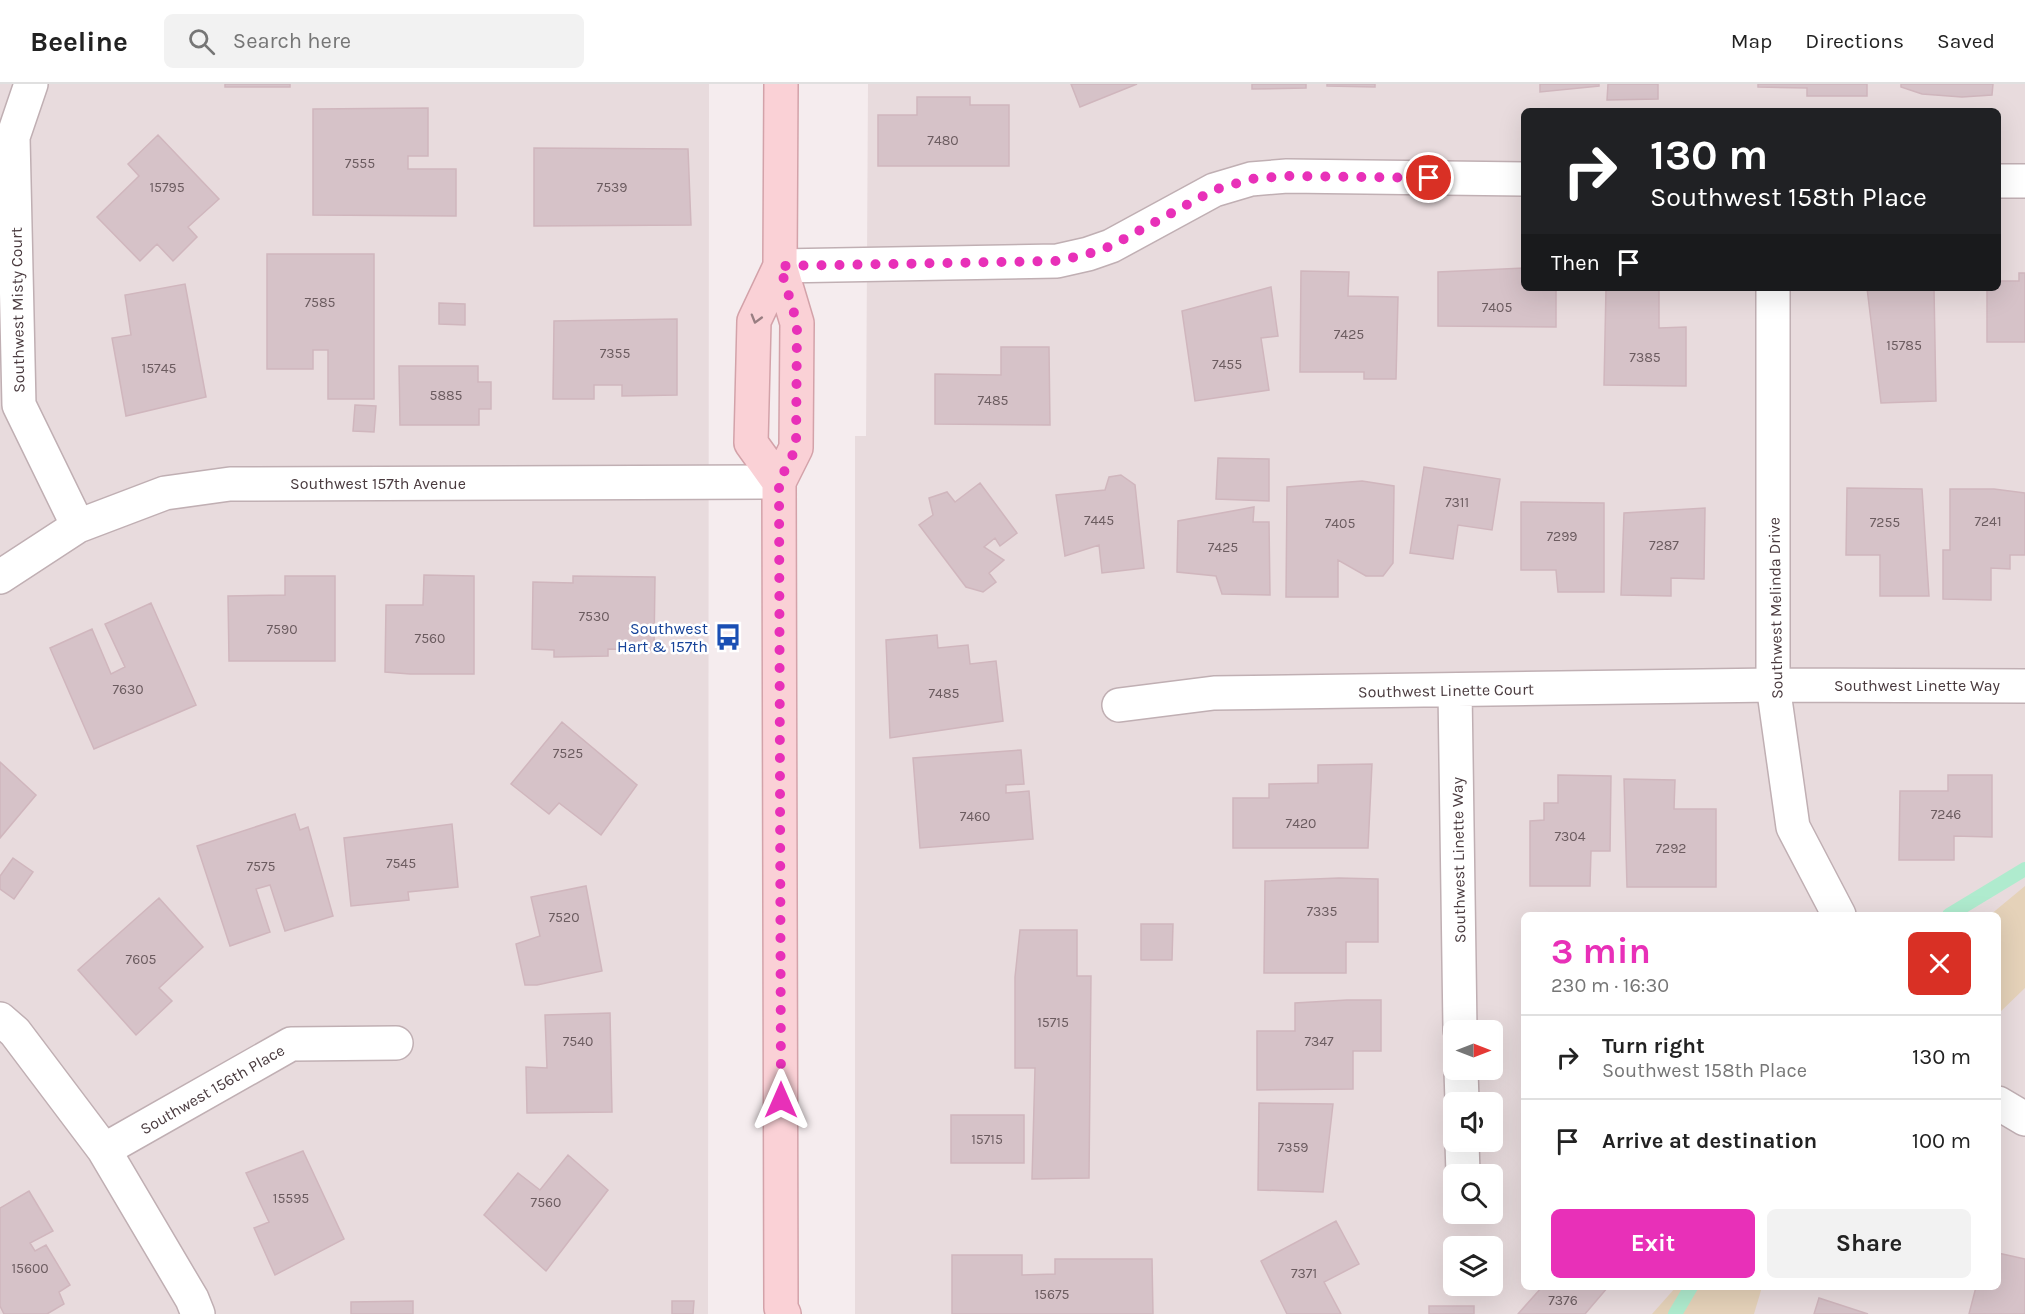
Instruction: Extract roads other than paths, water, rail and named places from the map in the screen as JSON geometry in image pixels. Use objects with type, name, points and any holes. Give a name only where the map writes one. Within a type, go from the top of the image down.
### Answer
[{"type":"main road","points":[[781,84],[780,266],[797,323],[796,448],[779,482],[781,1312]]},
{"type":"main road","points":[[779,482],[752,443],[754,321],[780,266]]},
{"type":"street","name":"Southwest Misty Court","points":[[32,84],[13,136],[19,405],[78,526]]},
{"type":"street","points":[[780,266],[1057,261],[1111,246],[1214,190],[1251,179],[1287,176],[1521,179]]},
{"type":"street","points":[[2001,181],[2025,181]]},
{"type":"street","name":"Southwest Melinda Drive","points":[[1773,291],[1773,685],[1793,827],[1837,912]]},
{"type":"street","name":"Southwest 157th Avenue","points":[[0,577],[78,526],[165,493],[231,484],[779,482]]},
{"type":"street","name":"Southwest Linette Way","points":[[1773,685],[2025,686]]},
{"type":"street","name":"Southwest Linette Court","points":[[1119,705],[1214,693],[1773,685]]},
{"type":"street","name":"Southwest Linette Way","points":[[1455,690],[1460,1020]]},
{"type":"street","points":[[0,1019],[15,1032],[104,1150],[192,1299],[198,1314]]},
{"type":"street","name":"Southwest 156th Place","points":[[104,1150],[291,1044],[396,1043]]},
{"type":"street","points":[[2001,1105],[2025,1119]]},
{"type":"waterway","points":[[1954,912],[2025,869]]},
{"type":"waterway","points":[[1675,1314],[1689,1290]]},
{"type":"place","name":"Southwest Hart & 157th","points":[[728,637]]}]
